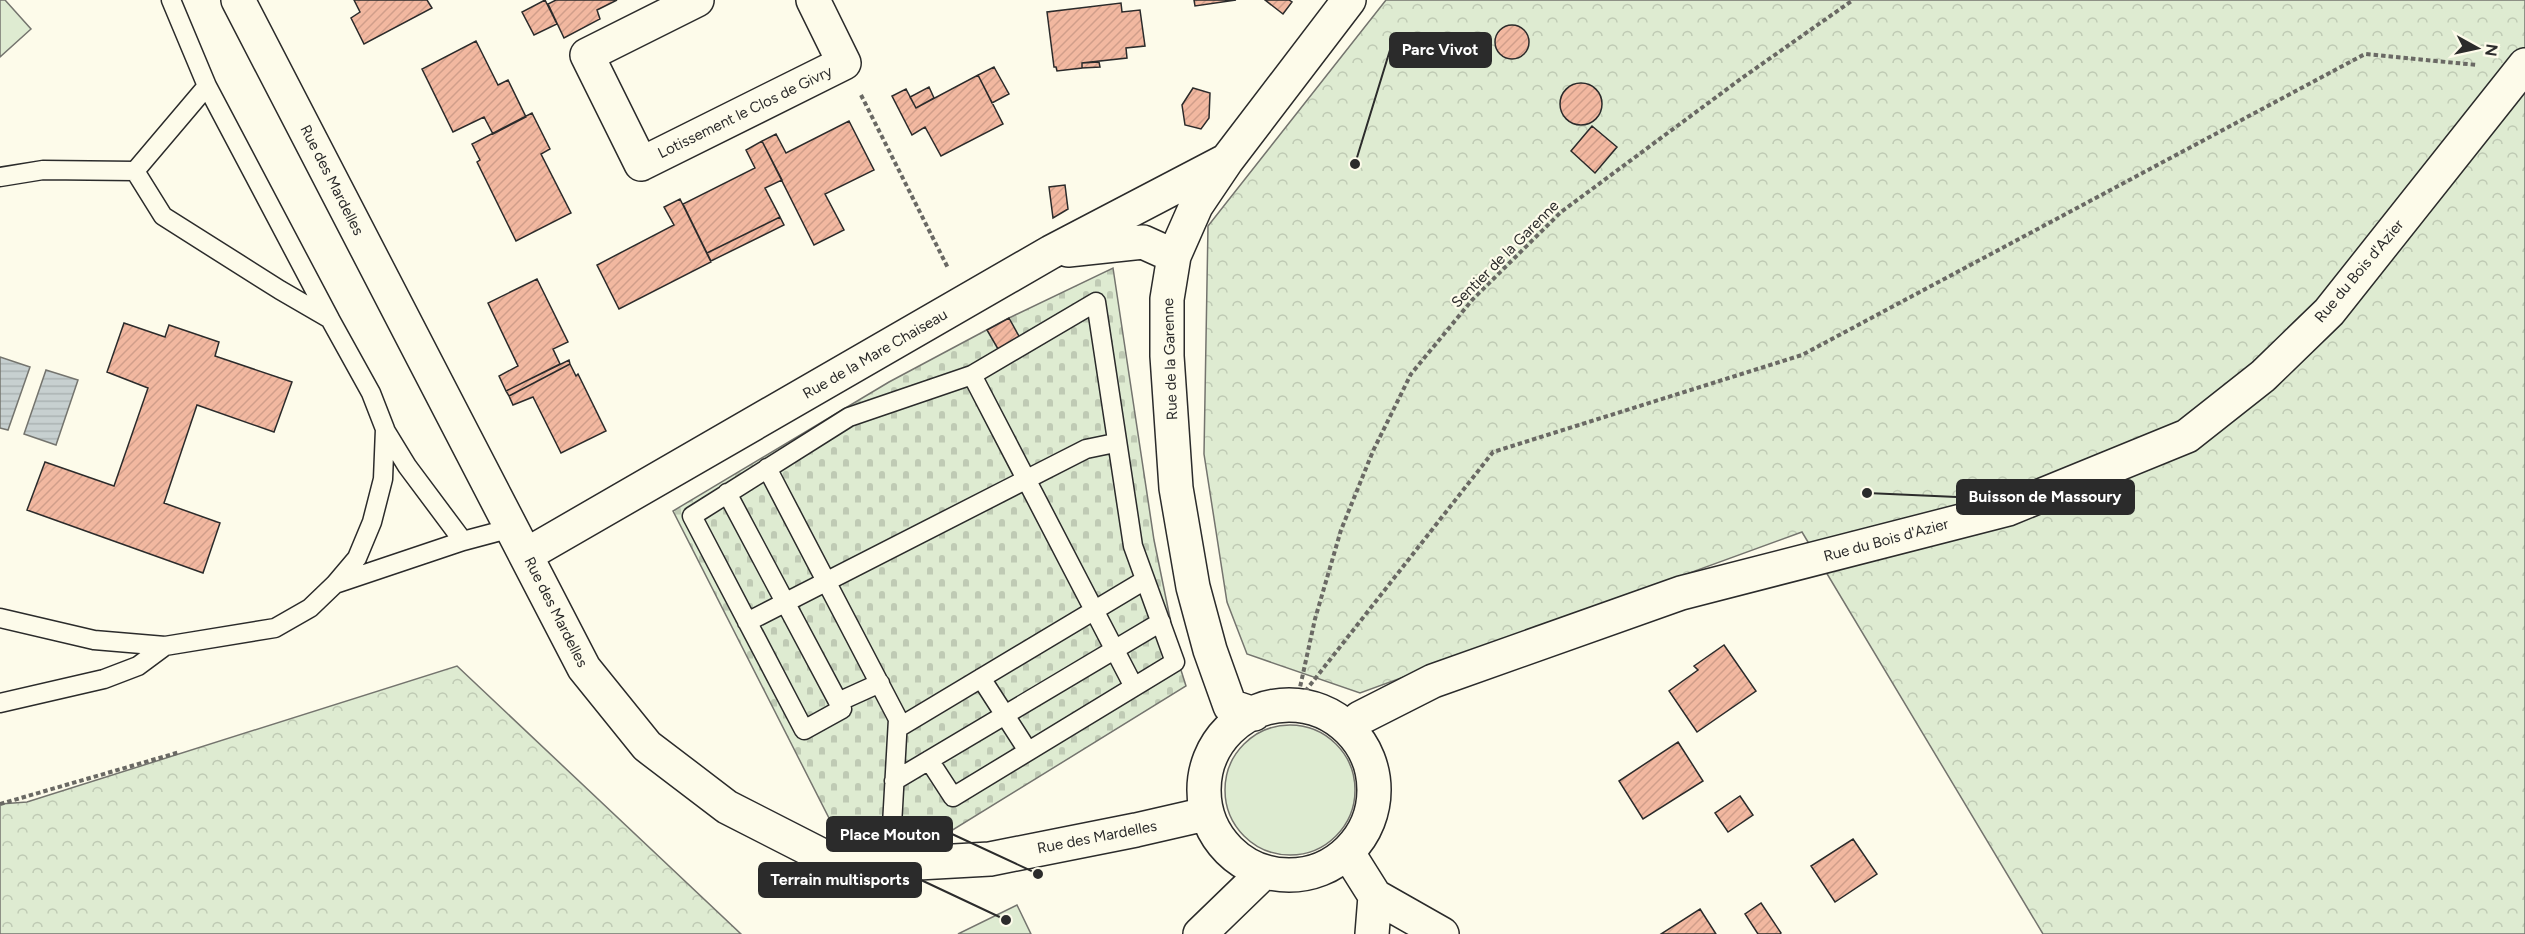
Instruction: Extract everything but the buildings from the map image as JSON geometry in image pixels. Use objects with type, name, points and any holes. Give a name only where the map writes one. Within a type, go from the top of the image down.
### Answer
[{"type":"street","name":"Rue des Mardelles","points":[[238,0],[584,668],[647,746],[727,807],[821,855],[918,863],[990,858],[1197,816],[1208,818]]},
{"type":"street","name":"Lotissement le Clos de Givry","points":[[697,0],[587,55],[641,164],[844,63],[813,0]]},
{"type":"street","name":"Rue de la Garenne","points":[[1254,714],[1230,706],[1210,650],[1193,587],[1176,488],[1167,356],[1167,299],[1174,256],[1196,206],[1227,160],[1349,0]]},
{"type":"street","name":"Rue du Bois d'Azier","points":[[1349,727],[1360,718],[1433,681],[1681,593],[2008,509],[2187,436],[2263,375],[2329,312],[2523,67]]},
{"type":"street","name":"Rue de la Mare Chaiseau","points":[[519,541],[965,302],[1051,252],[1227,160]]},
{"type":"street","points":[[1051,252],[1143,242],[1174,256]]},
{"type":"street","points":[[1296,703],[1324,711],[1349,727],[1365,749],[1374,776],[1374,804],[1365,831],[1348,853],[1323,869],[1293,876],[1263,873],[1238,860],[1218,840],[1208,818],[1202,788],[1207,761],[1220,737],[1254,714],[1267,706],[1296,703]]},
{"type":"street","points":[[1348,853],[1375,896],[1442,934]]},
{"type":"street","points":[[1200,934],[1263,873]]},
{"type":"street","points":[[1372,934],[1375,896]]},
{"type":"lane","points":[[171,0],[207,86],[371,393],[385,429],[407,466],[463,541]]},
{"type":"lane","points":[[135,171],[207,86]]},
{"type":"lane","points":[[0,177],[43,170],[135,171]]},
{"type":"lane","points":[[135,171],[163,216],[330,320]]},
{"type":"lane","points":[[727,493],[842,710],[804,730],[692,516],[727,493],[849,417],[972,375],[1096,302],[1133,546],[1175,662],[953,797],[929,760]]},
{"type":"lane","points":[[972,375],[1134,687]]},
{"type":"lane","points":[[0,618],[94,640],[165,646],[275,628],[310,608],[335,585],[357,558],[372,522],[383,479],[385,429]]},
{"type":"lane","points":[[747,622],[1086,449],[1116,443]]},
{"type":"lane","points":[[767,468],[898,719],[892,825],[887,861]]},
{"type":"lane","points":[[335,585],[463,541],[519,541]]},
{"type":"lane","points":[[898,728],[1145,580]]},
{"type":"lane","points":[[894,781],[1161,622]]},
{"type":"lane","points":[[0,703],[104,679],[138,666],[165,646]]},
{"type":"lane","points":[[981,678],[1028,751]]},
{"type":"lane","points":[[838,702],[880,683]]},
{"type":"path","name":"Sentier de la Garenne","points":[[1296,703],[1315,619],[1341,530],[1373,451],[1411,374],[1473,299],[1561,213],[1742,78],[1853,0]]},
{"type":"path","points":[[1296,703],[1493,452],[1802,355],[2365,54],[2523,67]]},
{"type":"path","points":[[844,63],[965,302]]},
{"type":"path","points":[[0,804],[180,752]]},
{"type":"green space","points":[[0,0],[5,0],[31,29],[0,57]]},
{"type":"green space","points":[[1386,0],[2525,0],[2525,934],[2043,934],[1802,532],[1360,693],[1247,654],[1227,602],[1204,454],[1208,226]]},
{"type":"green space","points":[[1113,268],[1154,540],[1186,686],[951,831],[829,818],[673,511],[889,382],[1009,318]]},
{"type":"green space","points":[[457,666],[741,934],[0,934],[0,804],[27,802]]},
{"type":"green space","points":[[1290,725],[1315,730],[1336,744],[1350,765],[1355,790],[1350,815],[1336,836],[1315,850],[1290,855],[1265,850],[1244,836],[1230,815],[1225,790],[1230,765],[1244,744],[1265,730]]},
{"type":"green space","points":[[1017,905],[1031,934],[958,934]]},
{"type":"shaded area","points":[[0,357],[30,367],[8,430],[0,428]]},
{"type":"shaded area","points":[[46,370],[78,380],[56,445],[24,434]]},
{"type":"place","name":"Parc Vivot","points":[[1355,164]]},
{"type":"place","name":"Buisson de Massoury","points":[[1867,493]]},
{"type":"place","name":"Place Mouton","points":[[1038,874]]},
{"type":"place","name":"Terrain multisports","points":[[1006,920]]}]
